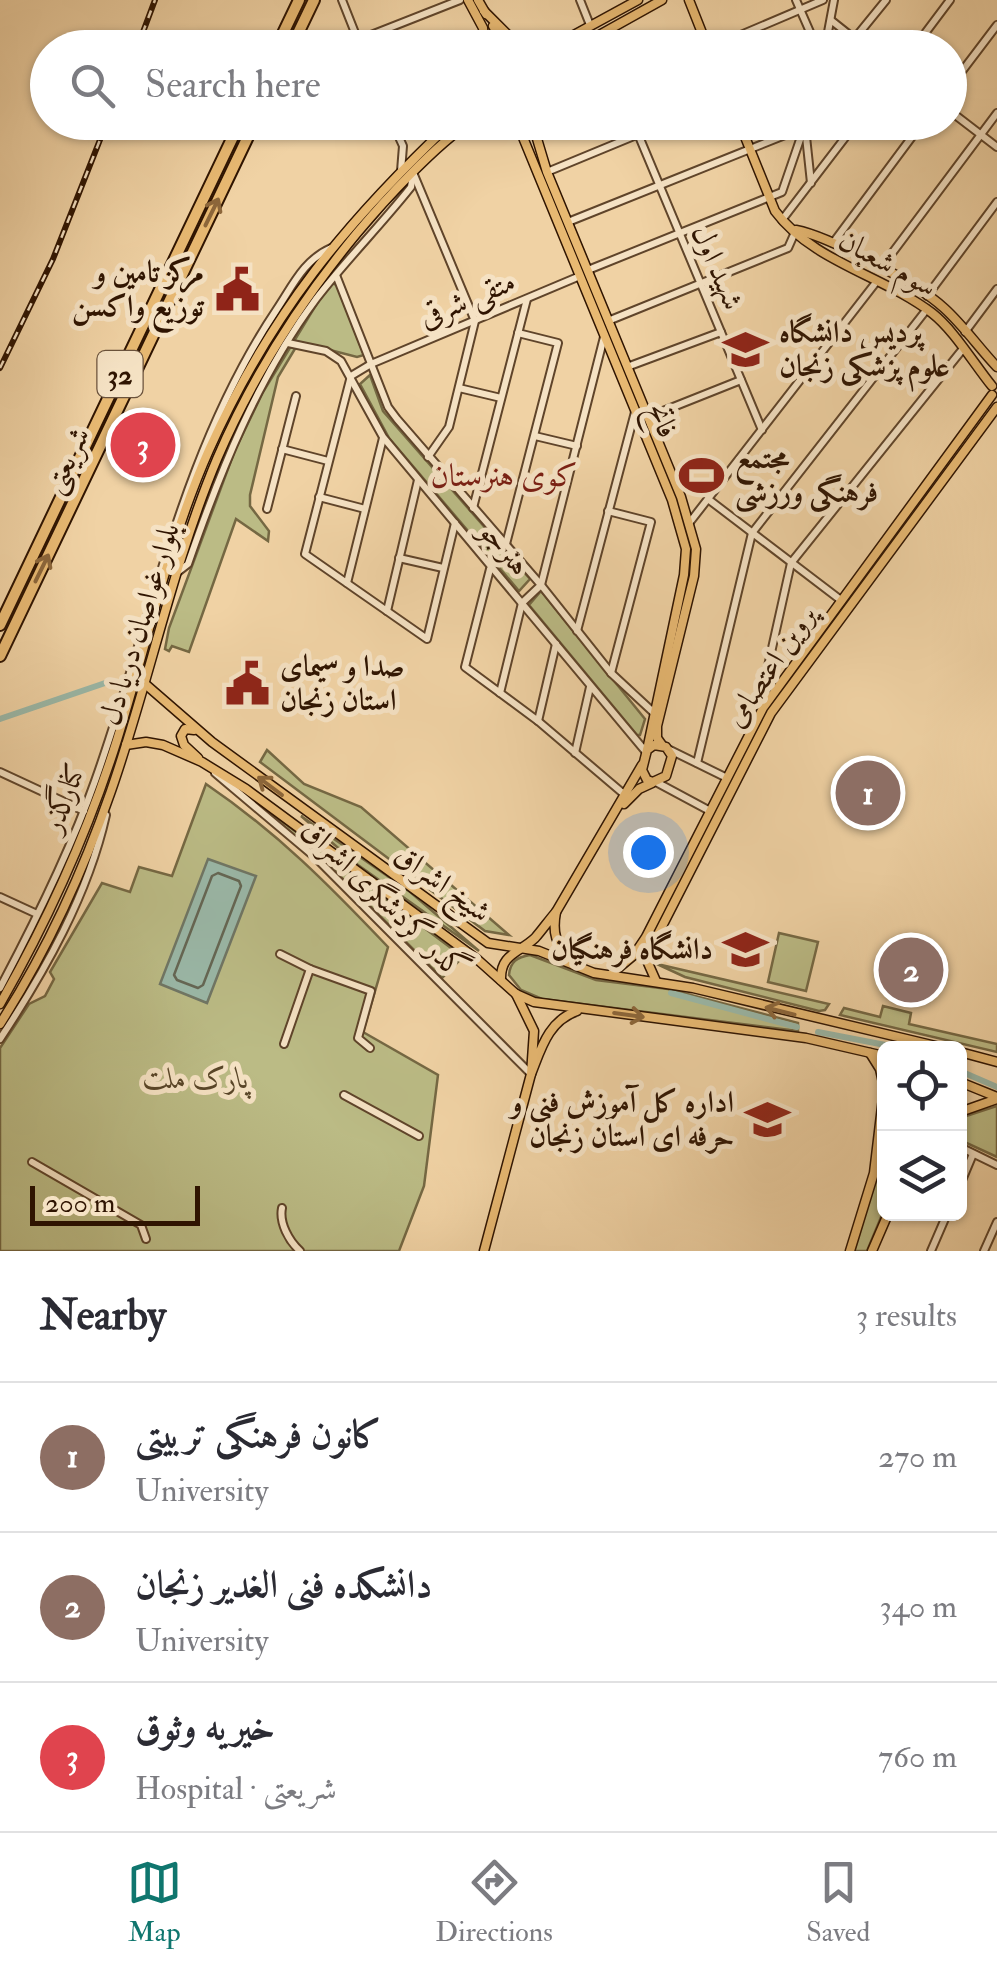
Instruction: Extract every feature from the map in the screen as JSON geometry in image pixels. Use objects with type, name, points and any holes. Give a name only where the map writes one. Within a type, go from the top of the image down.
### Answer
[{"type":"highway","points":[[285,30],[299,0]]},
{"type":"highway","points":[[300,30],[314,0]]},
{"type":"highway","name":"شریعتی","points":[[0,624],[231,140]]},
{"type":"highway","name":"شریعتی","points":[[0,656],[246,140]]},
{"type":"main road","points":[[468,0],[483,30]]},
{"type":"main road","points":[[478,0],[495,30]]},
{"type":"main road","points":[[605,30],[662,0]]},
{"type":"main road","points":[[689,0],[702,30]]},
{"type":"main road","points":[[583,30],[633,1]]},
{"type":"main road","points":[[484,11],[503,30]]},
{"type":"main road","name":"بلوار غواصان دریا دل","points":[[0,1004],[111,760],[168,554],[230,406],[277,323],[331,248],[433,140]]},
{"type":"main road","name":"بلوار غواصان دریا دل","points":[[0,1024],[31,981],[73,886],[110,793],[217,458],[262,369],[286,328],[339,255],[413,174],[451,140]]},
{"type":"main road","name":"فاتح","points":[[524,140],[608,321],[690,522],[691,549],[646,751]]},
{"type":"main road","name":"فاتح","points":[[537,140],[604,336],[691,549]]},
{"type":"main road","name":"سوم شعبان","points":[[747,140],[782,220],[927,296],[943,307],[994,364]]},
{"type":"main road","name":"سوم شعبان","points":[[796,230],[806,243],[927,309],[947,328],[995,394]]},
{"type":"main road","points":[[982,373],[991,371],[994,364]]},
{"type":"main road","name":"پروین اعتصامی","points":[[656,981],[648,964],[650,954],[763,708],[995,394]]},
{"type":"main road","name":"پروین اعتصامی","points":[[731,780],[771,713],[995,394]]},
{"type":"main road","name":"شیخ اشراق","points":[[144,684],[198,731],[488,943],[539,952],[594,973],[656,981],[913,1041]]},
{"type":"main road","name":"فاتح","points":[[656,713],[657,732],[666,748]]},
{"type":"main road","points":[[198,731],[185,729],[181,736],[184,745],[202,762]]},
{"type":"main road","name":"شیخ اشراق","points":[[126,745],[163,745],[202,762],[246,789],[478,960],[516,994],[534,1002],[806,1038],[877,1054]]},
{"type":"main road","points":[[501,980],[504,962],[533,940],[556,912],[635,778],[646,751],[666,748],[670,768],[666,776],[639,788],[614,814]]},
{"type":"main road","points":[[642,765],[644,777],[655,782]]},
{"type":"main road","name":"پروین اعتصامی","points":[[610,975],[646,938],[703,826],[714,813]]},
{"type":"main road","points":[[556,912],[557,945],[572,963]]},
{"type":"main road","points":[[478,960],[485,955],[488,943]]},
{"type":"main road","points":[[516,994],[534,1031],[531,1074]]},
{"type":"main road","points":[[484,1251],[531,1074],[547,1034],[556,1022],[582,1009]]},
{"type":"main road","points":[[806,1038],[810,1018]]},
{"type":"main road","points":[[870,1052],[877,1064]]},
{"type":"main road","points":[[967,1054],[997,1062]]},
{"type":"main road","points":[[967,1085],[997,1098]]},
{"type":"main road","points":[[967,1109],[997,1098]]},
{"type":"main road","points":[[850,1251],[877,1155]]},
{"type":"main road","points":[[872,1251],[885,1221]]},
{"type":"street","points":[[342,0],[354,30]]},
{"type":"street","points":[[391,30],[460,0]]},
{"type":"street","points":[[580,0],[590,26]]},
{"type":"street","points":[[796,0],[808,30]]},
{"type":"street","points":[[752,30],[823,0]]},
{"type":"street","points":[[829,30],[834,0]]},
{"type":"street","points":[[862,30],[886,0]]},
{"type":"street","points":[[928,30],[950,0]]},
{"type":"street","points":[[831,20],[844,30]]},
{"type":"street","points":[[967,65],[997,25]]},
{"type":"street","points":[[881,269],[997,113]]},
{"type":"street","points":[[967,124],[997,147]]},
{"type":"street","points":[[400,140],[401,171]]},
{"type":"street","points":[[547,172],[626,140]]},
{"type":"street","name":"شهید اول","points":[[640,140],[762,430]]},
{"type":"street","points":[[568,222],[773,140]]},
{"type":"street","points":[[770,198],[782,192],[800,140]]},
{"type":"street","points":[[807,140],[811,183]]},
{"type":"street","points":[[782,220],[843,140]]},
{"type":"street","points":[[832,244],[910,140]]},
{"type":"street","points":[[402,146],[421,152]]},
{"type":"street","points":[[179,571],[188,564],[225,464],[255,399],[288,343],[336,274],[411,186],[413,174]]},
{"type":"street","points":[[413,174],[474,321],[449,427],[428,457]]},
{"type":"street","name":"متقی شرقی","points":[[351,376],[584,273],[770,198]]},
{"type":"street","points":[[927,296],[997,202]]},
{"type":"street","points":[[608,321],[788,248],[796,230]]},
{"type":"street","name":"هنرجو","points":[[336,274],[388,407],[612,673],[656,713]]},
{"type":"street","points":[[690,522],[878,280]]},
{"type":"street","points":[[965,332],[997,289]]},
{"type":"street","points":[[473,508],[527,298]]},
{"type":"street","points":[[698,763],[752,533],[927,309]]},
{"type":"street","points":[[627,367],[721,332]]},
{"type":"street","points":[[506,545],[558,344],[518,333]]},
{"type":"street","points":[[500,693],[522,603],[541,586],[604,336]]},
{"type":"street","name":"هنرجو","points":[[288,343],[326,350],[341,361],[383,437],[646,751]]},
{"type":"street","points":[[763,708],[762,693],[791,564],[962,350]]},
{"type":"street","points":[[351,376],[305,554],[428,639],[455,523]]},
{"type":"street","points":[[648,417],[741,380]]},
{"type":"street","points":[[459,388],[502,398]]},
{"type":"street","points":[[267,509],[296,396]]},
{"type":"street","points":[[577,631],[635,411]]},
{"type":"street","points":[[626,441],[645,434]]},
{"type":"street","points":[[534,436],[577,446]]},
{"type":"street","points":[[347,583],[383,437]]},
{"type":"street","points":[[282,448],[328,461]]},
{"type":"street","points":[[387,610],[418,480]]},
{"type":"street","points":[[319,496],[365,508]]},
{"type":"street","points":[[708,499],[842,601]]},
{"type":"street","points":[[608,510],[651,522],[612,673]]},
{"type":"street","name":"کنارگذر","points":[[0,988],[4,971],[58,880],[109,740],[168,554]]},
{"type":"street","points":[[400,558],[443,568]]},
{"type":"street","points":[[490,568],[465,667],[538,721],[625,795]]},
{"type":"street","points":[[538,721],[556,644]]},
{"type":"street","points":[[575,753],[590,686]]},
{"type":"street","points":[[666,748],[731,780]]},
{"type":"street","name":"گدر گردشگری اشراق","points":[[202,762],[316,858],[531,1074]]},
{"type":"street","points":[[0,772],[84,811]]},
{"type":"street","points":[[609,780],[635,778]]},
{"type":"street","points":[[655,782],[714,813]]},
{"type":"street","points":[[690,800],[703,826]]},
{"type":"street","points":[[0,896],[38,914]]},
{"type":"street","points":[[280,954],[371,992],[358,1038],[370,1048]]},
{"type":"street","points":[[284,1044],[310,969]]},
{"type":"street","points":[[0,1038],[31,981]]},
{"type":"street","points":[[344,1095],[419,1136]]},
{"type":"street","points":[[967,1151],[997,1165]]},
{"type":"street","points":[[967,1169],[973,1154]]},
{"type":"street","points":[[32,1162],[141,1225],[146,1238]]},
{"type":"street","points":[[282,1208],[280,1218],[300,1251]]},
{"type":"street","points":[[931,1251],[944,1221]]},
{"type":"street","points":[[984,1251],[997,1222]]},
{"type":"green space","points":[[330,282],[337,285],[364,355],[357,357],[299,342],[278,377],[250,495],[250,506],[269,531],[268,541],[236,519],[189,652],[172,646],[169,651],[165,649],[169,628],[235,450],[263,392]]},
{"type":"green space","points":[[370,375],[383,411],[530,579],[519,591],[389,438],[360,384]]},
{"type":"green space","points":[[541,591],[645,719],[640,735],[529,605]]},
{"type":"green space","points":[[267,750],[304,784],[361,807],[509,935],[485,931],[260,762]]},
{"type":"green space","points":[[228,781],[451,948],[460,960],[442,978],[326,862]]},
{"type":"green space","name":"پارک ملت","points":[[206,784],[257,821],[302,861],[388,947],[363,1032],[438,1075],[424,1186],[399,1251],[0,1251],[0,1048],[29,1004],[45,996],[54,979],[50,972],[102,883],[130,892],[139,867],[172,876]]},
{"type":"green space","points":[[301,816],[409,891],[479,951],[358,865]]},
{"type":"green space","points":[[779,933],[818,942],[806,991],[768,982]]},
{"type":"green space","points":[[530,955],[596,980],[668,989],[798,1023],[798,1031],[542,999],[521,990],[509,975],[515,961]]},
{"type":"green space","points":[[657,964],[829,1004],[819,1011],[685,977]]},
{"type":"green space","points":[[883,1006],[911,1013],[909,1024],[997,1044],[997,1052],[967,1045],[967,1041],[950,1041],[840,1015],[844,1008],[880,1017]]},
{"type":"green space","points":[[997,1106],[997,1157],[967,1143],[967,1116]]},
{"type":"green space","points":[[877,1167],[879,1221],[867,1251],[854,1251]]},
{"type":"water","points":[[208,859],[256,876],[207,1003],[160,984]]},
{"type":"waterway","points":[[0,719],[111,681]]},
{"type":"waterway","points":[[671,993],[797,1027]]},
{"type":"waterway","points":[[818,1032],[877,1043]]},
{"type":"waterway","points":[[967,1074],[997,1087]]},
{"type":"railway","points":[[144,30],[155,0]]},
{"type":"railway","points":[[0,368],[53,259],[100,140]]},
{"type":"place","name":"مرکز تامین و توزیع واکسن","points":[[237,289]]},
{"type":"place","name":"پردیس دانشگاه علوم پزشکى زنجان","points":[[746,349]]},
{"type":"place","name":"خیریه وثوق","points":[[143,445]]},
{"type":"place","name":"مجتمع فرهنگی ورزشی","points":[[702,475]]},
{"type":"place","name":"صدا و سیمای استان زنجان","points":[[247,683]]},
{"type":"place","name":"کانون فرهنگی تربیتی","points":[[868,793]]},
{"type":"place","name":"دانشگاه فرهنگیان","points":[[746,949]]},
{"type":"place","name":"دانشکده فنی الغدیر زنجان","points":[[911,970]]},
{"type":"place","name":"اداره کل آموزش فنی و حرفه ای استان زنجان","points":[[767,1119]]},
{"type":"district","name":"کوی هنرستان","points":[[504,475]]}]
